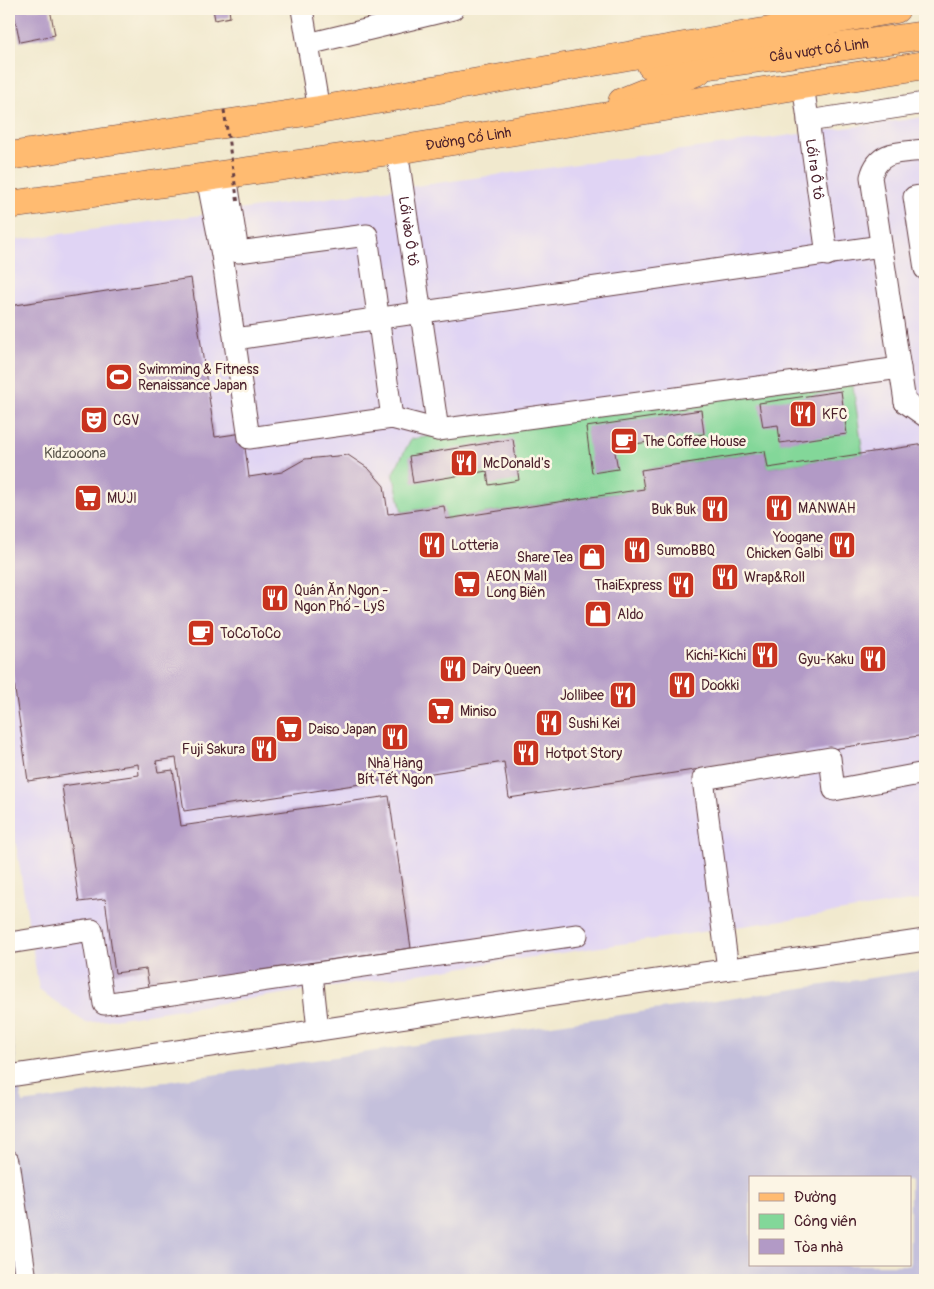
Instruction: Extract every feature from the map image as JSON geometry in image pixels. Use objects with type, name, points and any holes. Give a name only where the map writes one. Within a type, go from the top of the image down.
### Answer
[{"type":"main road","points":[[9,156],[319,110],[580,65],[868,11],[896,9]]},
{"type":"main road","name":"Cầu vượt Cổ Linh","points":[[580,65],[711,65],[925,35]]},
{"type":"main road","name":"Cầu vượt Cổ Linh","points":[[580,119],[711,65]]},
{"type":"main road","name":"Đường Cổ Linh","points":[[9,205],[397,150],[580,119],[925,65]]},
{"type":"street","points":[[302,9],[319,110]]},
{"type":"street","points":[[308,44],[453,9]]},
{"type":"street","name":"Lối ra Ô tô","points":[[803,84],[827,255]]},
{"type":"street","points":[[808,121],[925,103]]},
{"type":"street","name":"Lối vào Ô tô","points":[[397,150],[438,430]]},
{"type":"street","points":[[925,150],[886,155],[878,160],[873,167],[871,177],[900,368],[915,401],[925,416]]},
{"type":"street","points":[[217,176],[222,255],[249,438],[392,418],[438,430],[900,368]]},
{"type":"street","points":[[217,176],[238,252],[367,235],[392,418]]},
{"type":"street","points":[[925,195],[914,197],[925,269]]},
{"type":"street","points":[[235,339],[421,314],[881,246]]},
{"type":"street","points":[[728,969],[703,779],[830,758],[834,790],[925,773]]},
{"type":"street","points":[[9,942],[92,930],[104,1004],[577,936]]},
{"type":"street","points":[[9,1076],[925,940]]},
{"type":"street","points":[[312,974],[318,1030]]},
{"type":"street","points":[[9,1161],[26,1280]]},
{"type":"path","points":[[224,110],[238,204]]},
{"type":"shaded area","points":[[925,117],[925,899],[86,1023],[39,990],[9,799],[9,241]]},
{"type":"shaded area","points":[[925,970],[925,1280],[9,1280],[9,1010],[22,1103]]},
{"type":"green space","points":[[852,379],[863,454],[768,468],[765,451],[642,470],[644,489],[446,519],[443,506],[402,512],[393,473],[411,439]]},
{"type":"building","points":[[13,9],[50,9],[55,35],[20,42]]},
{"type":"building","points":[[213,9],[229,9],[230,17],[215,20]]},
{"type":"building","name":"AEON Mall Long Biên","points":[[191,278],[215,437],[243,433],[249,477],[282,472],[305,459],[348,455],[369,469],[384,486],[388,514],[444,506],[446,519],[644,489],[641,470],[765,451],[768,468],[925,444],[925,735],[509,798],[504,762],[184,811],[176,758],[156,761],[158,772],[173,770],[181,826],[389,796],[411,948],[149,987],[146,969],[115,973],[105,899],[79,902],[62,786],[139,775],[138,764],[28,781],[9,648],[9,306]]},
{"type":"building","name":"KFC","points":[[841,391],[847,434],[780,443],[778,425],[763,427],[759,403]]},
{"type":"building","name":"The Coffee House","points":[[701,410],[704,434],[614,447],[618,469],[592,473],[586,427]]},
{"type":"building","name":"McDonald's","points":[[513,439],[519,480],[489,485],[487,471],[413,483],[409,456]]},
{"type":"place","name":"Swimming & Fitness Renaissance Japan","points":[[119,377]]},
{"type":"place","name":"KFC","points":[[803,414]]},
{"type":"place","name":"CGV","points":[[94,420]]},
{"type":"place","name":"The Coffee House","points":[[624,441]]},
{"type":"place","name":"McDonald's","points":[[464,463]]},
{"type":"place","name":"MUJI","points":[[88,498]]},
{"type":"place","name":"MANWAH","points":[[779,508]]},
{"type":"place","name":"Buk Buk","points":[[715,509]]},
{"type":"place","name":"Lotteria","points":[[432,545]]},
{"type":"place","name":"Yoogane Chicken Galbi","points":[[842,545]]},
{"type":"place","name":"SumoBBQ","points":[[637,550]]},
{"type":"place","name":"Share Tea","points":[[592,557]]},
{"type":"place","name":"Wrap&Roll","points":[[725,577]]},
{"type":"place","name":"AEON Mall Long Biên","points":[[467,584]]},
{"type":"place","name":"ThaiExpress","points":[[681,585]]},
{"type":"place","name":"Quán Ăn Ngon - Ngon Phố - LyS","points":[[275,598]]},
{"type":"place","name":"Aldo","points":[[598,614]]},
{"type":"place","name":"ToCoToCo","points":[[201,633]]},
{"type":"place","name":"Kichi-Kichi","points":[[765,655]]},
{"type":"place","name":"Gyu-Kaku","points":[[873,659]]},
{"type":"place","name":"Dairy Queen","points":[[453,669]]},
{"type":"place","name":"Dookki","points":[[682,685]]},
{"type":"place","name":"Jollibee","points":[[623,695]]},
{"type":"place","name":"Miniso","points":[[441,711]]},
{"type":"place","name":"Sushi Kei","points":[[549,723]]},
{"type":"place","name":"Daiso Japan","points":[[289,729]]},
{"type":"place","name":"Nhà Hàng Bít Tết Ngon","points":[[395,737]]},
{"type":"place","name":"Fuji Sakura","points":[[264,749]]},
{"type":"place","name":"Hotpot Story","points":[[526,753]]},
{"type":"park label","name":"Kidzooona","points":[[75,453]]}]
